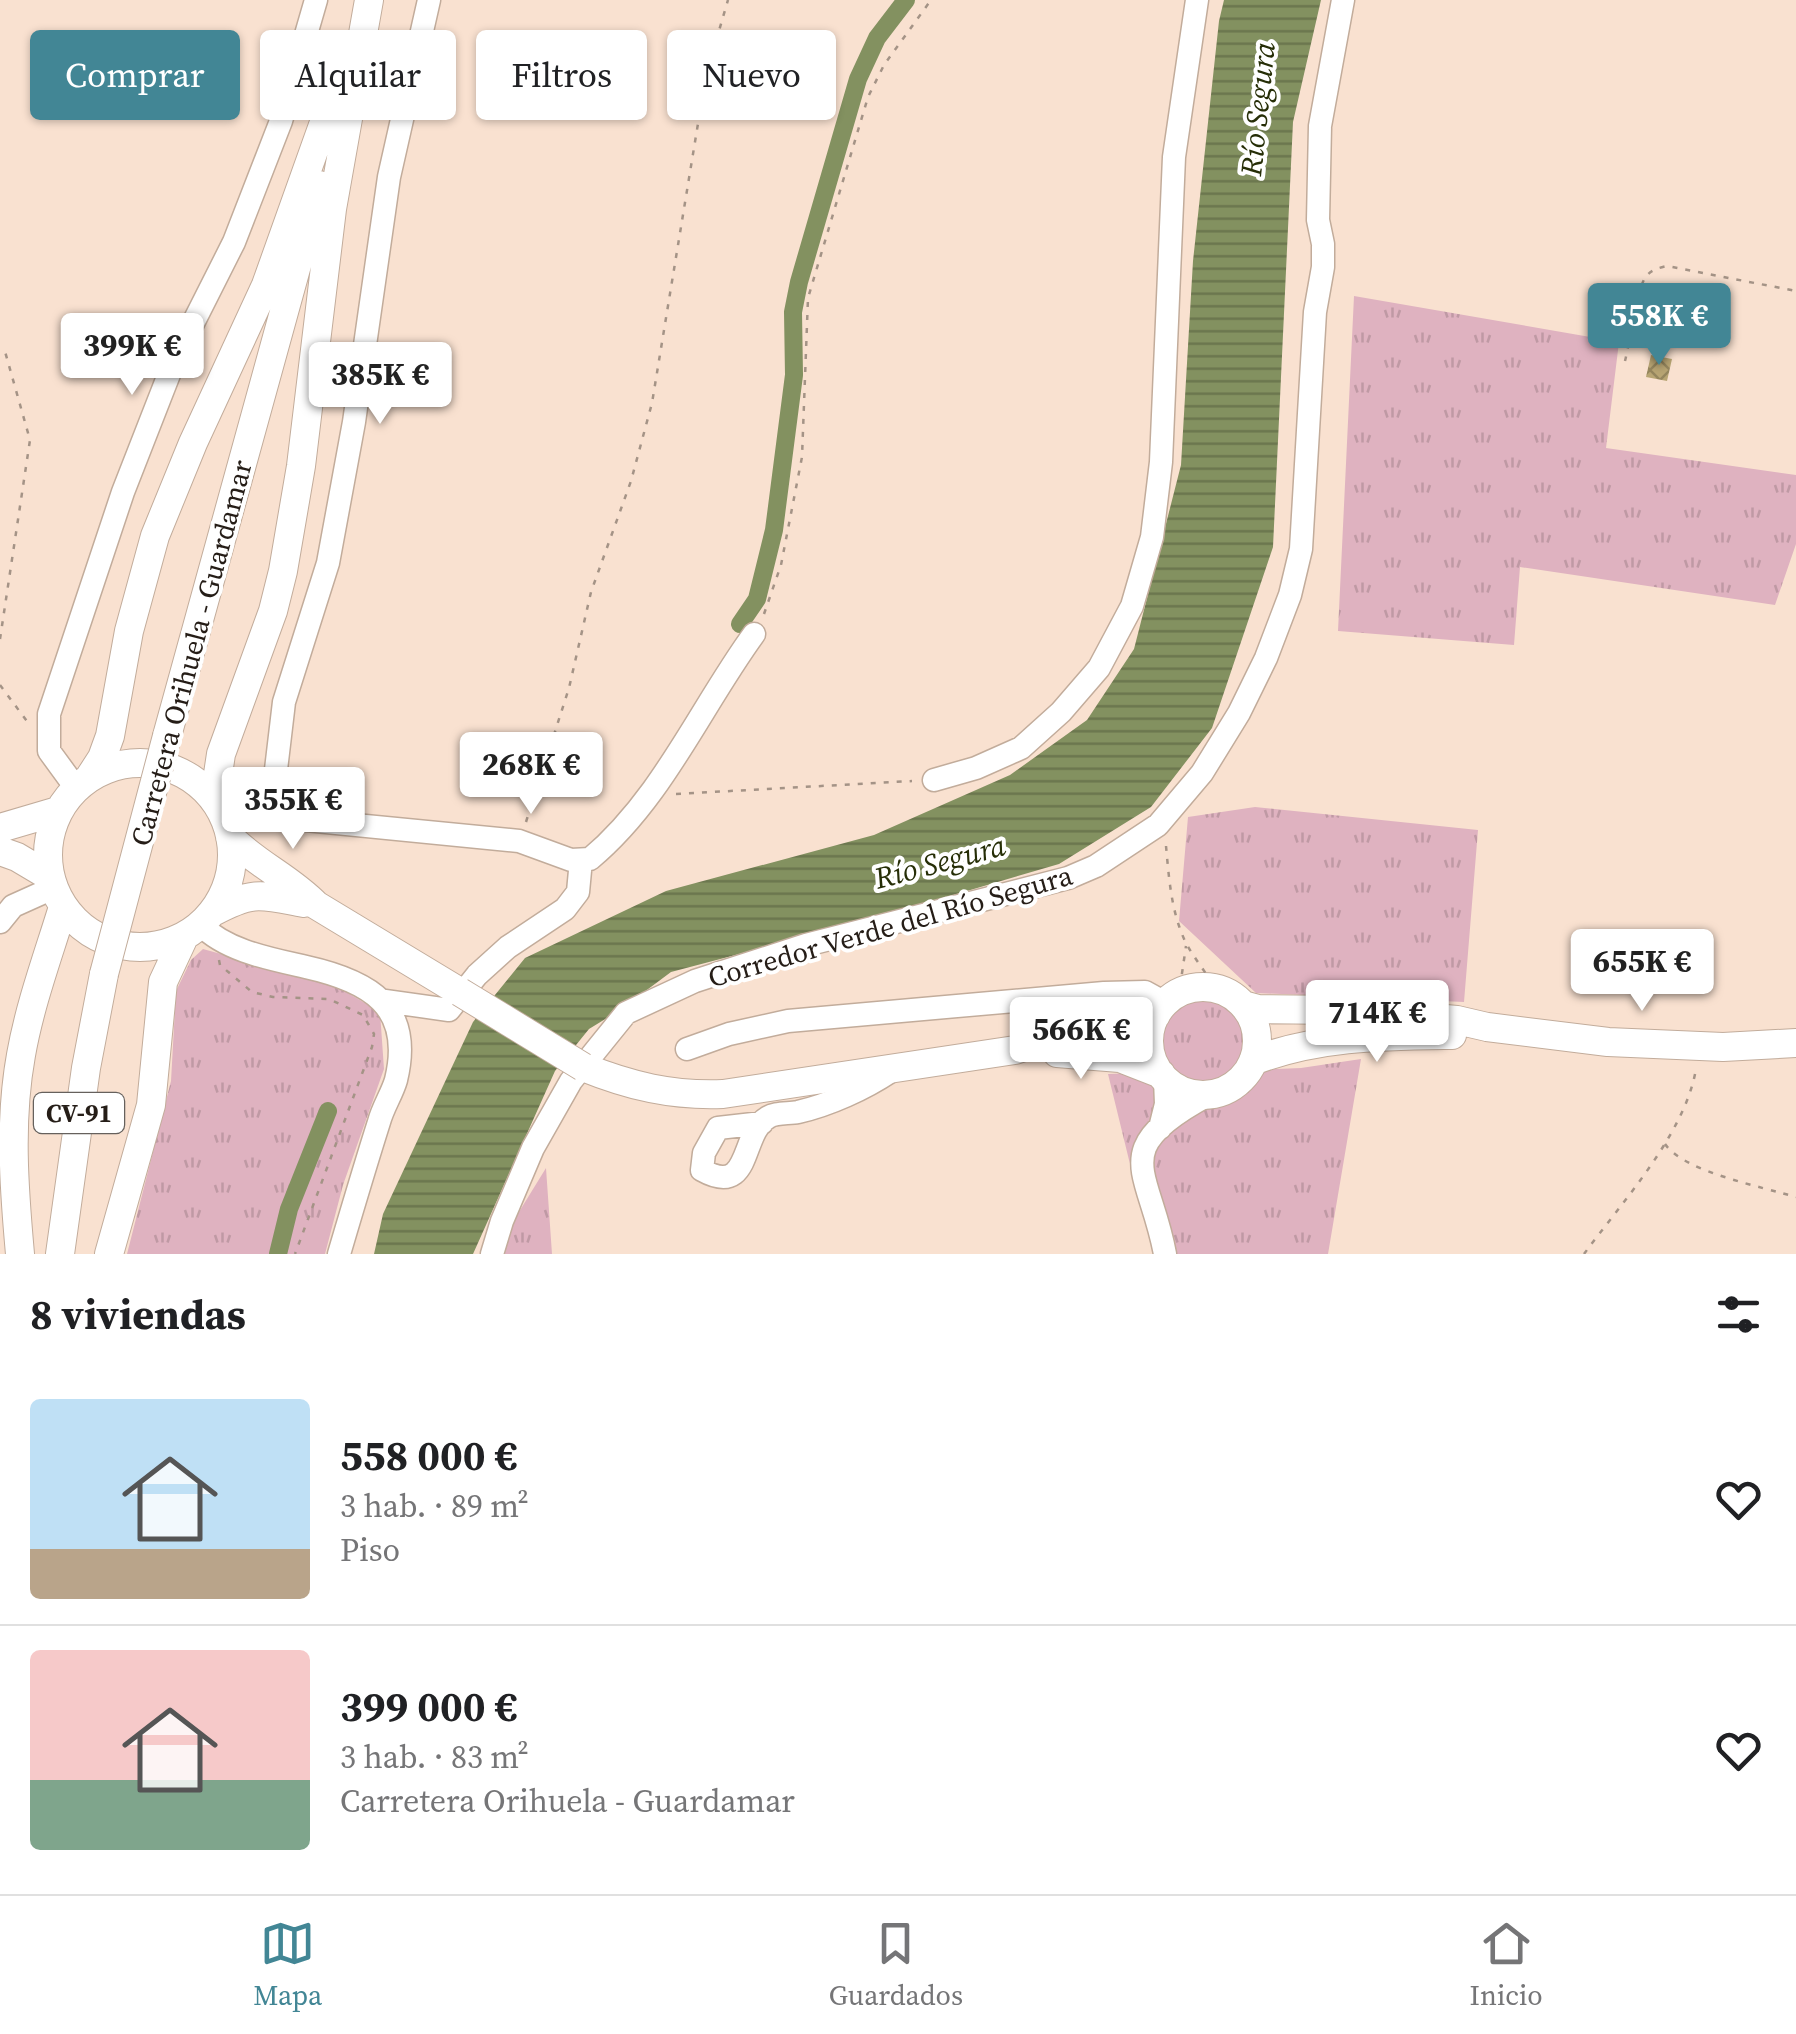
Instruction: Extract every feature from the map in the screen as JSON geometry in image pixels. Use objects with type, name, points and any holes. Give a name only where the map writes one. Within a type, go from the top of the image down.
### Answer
[{"type":"main road","name":"Carretera Orihuela - Guardamar","points":[[60,1254],[80,1106],[104,974],[369,0]]},
{"type":"main road","points":[[0,828],[58,811],[102,758],[110,736],[129,631],[155,536],[266,285],[369,0]]},
{"type":"main road","points":[[109,1254],[151,1104],[163,982],[204,928],[226,889],[232,863],[232,821],[218,774],[273,612],[293,520],[332,208],[369,0]]},
{"type":"main road","points":[[83,783],[109,768],[131,763],[154,764],[195,780],[232,821],[254,860],[303,891],[316,904],[582,1067],[624,1084],[689,1096],[1015,1050],[1040,1042],[1125,1029],[1189,989],[1215,988],[1258,1009],[1340,1010],[1458,1020],[1608,1042],[1697,1046],[1796,1043]]},
{"type":"main road","points":[[20,1254],[13,1156],[18,1070],[55,890],[47,854],[58,811]]},
{"type":"main road","points":[[0,851],[17,857],[55,890],[78,924],[96,938],[118,946],[163,945],[204,928],[232,902],[264,894],[316,904]]},
{"type":"main road","points":[[1163,1077],[1150,1052],[1151,1027],[1166,1004]]},
{"type":"main road","points":[[1243,1004],[1256,1032],[1253,1061]]},
{"type":"main road","points":[[1015,1050],[1120,1058],[1192,1094],[1208,1095],[1235,1084],[1253,1061],[1281,1050],[1343,1037],[1454,1034],[1488,1027]]},
{"type":"street","points":[[83,783],[49,751],[49,714],[123,492],[175,359],[234,242],[281,121],[316,0]]},
{"type":"street","points":[[232,821],[266,798],[274,778],[284,702],[328,563],[354,422],[389,177],[429,0]]},
{"type":"street","points":[[934,780],[976,768],[1021,748],[1035,736],[1062,712],[1099,668],[1132,606],[1152,537],[1161,462],[1174,156],[1197,0]]},
{"type":"street","name":"Corredor Verde del Río Segura","points":[[492,1254],[534,1148],[570,1080],[626,1013],[695,981],[806,945],[1068,878],[1096,866],[1158,824],[1202,773],[1239,713],[1266,658],[1290,595],[1301,549],[1315,312],[1322,267],[1318,220],[1320,126],[1343,0]]},
{"type":"street","points":[[232,821],[519,840],[581,860],[590,859],[651,796],[719,682],[754,634]]},
{"type":"street","points":[[0,817],[32,821]]},
{"type":"street","points":[[204,928],[282,962],[334,973],[385,1000],[449,1010],[508,947],[565,909],[578,892],[581,860]]},
{"type":"street","points":[[0,922],[13,906],[55,890]]},
{"type":"street","points":[[687,1049],[729,1034],[788,1022],[1104,993],[1145,992],[1166,1004]]},
{"type":"street","points":[[338,1254],[382,1111],[396,1082],[400,1057],[396,1024],[385,1000]]},
{"type":"street","points":[[762,1123],[769,1116],[799,1112],[870,1085],[894,1068]]},
{"type":"street","points":[[1160,1128],[1165,1112],[1163,1077]]},
{"type":"street","points":[[1166,1254],[1142,1181],[1140,1163],[1147,1142],[1160,1128],[1208,1095]]},
{"type":"path","points":[[519,840],[569,688],[591,592],[631,481],[652,403],[706,75],[728,0]]},
{"type":"path","points":[[754,634],[770,602],[781,565],[802,457],[808,298],[868,97],[884,64],[931,0]]},
{"type":"path","points":[[1625,360],[1641,290],[1646,276],[1656,268],[1667,266],[1796,291]]},
{"type":"path","points":[[0,639],[30,440],[4,348]]},
{"type":"path","points":[[0,685],[49,751]]},
{"type":"path","points":[[651,796],[934,780]]},
{"type":"path","points":[[1158,824],[1166,837],[1170,890],[1186,944],[1215,988]]},
{"type":"path","points":[[204,928],[220,966],[252,992],[273,997],[329,998],[363,1015],[374,1034],[295,1254]]},
{"type":"path","points":[[1166,1004],[1186,944]]},
{"type":"path","points":[[1584,1254],[1664,1144],[1683,1110],[1696,1074],[1697,1046]]},
{"type":"path","points":[[1664,1144],[1670,1152],[1698,1166],[1796,1197]]},
{"type":"green space","points":[[1354,296],[1619,342],[1606,448],[1796,475],[1796,544],[1775,605],[1520,567],[1514,645],[1338,631]]},
{"type":"green space","points":[[1255,807],[1478,830],[1464,1002],[1256,993],[1179,921],[1188,817]]},
{"type":"green space","points":[[203,949],[336,986],[380,1012],[384,1069],[343,1185],[325,1254],[127,1254],[171,1081],[176,991],[191,960]]},
{"type":"green space","points":[[1203,998],[1227,1008],[1241,1025],[1244,1047],[1233,1071],[1301,1068],[1361,1059],[1328,1254],[1158,1254],[1108,1074],[1174,1072],[1162,1048],[1164,1026],[1178,1009]]},
{"type":"green space","points":[[546,1168],[552,1254],[493,1254]]},
{"type":"water","name":"Río Segura","points":[[1224,0],[1321,0],[1293,122],[1273,547],[1212,728],[1151,807],[1059,864],[671,972],[589,1029],[555,1071],[473,1254],[374,1254],[383,1214],[473,1022],[525,958],[666,891],[874,835],[1010,775],[1087,720],[1134,649],[1181,465],[1193,261]]},
{"type":"building","points":[[1651,355],[1672,359],[1667,381],[1646,377]]},
{"type":"waterway","points":[[740,624],[757,599],[774,530],[794,375],[793,312],[799,282],[858,79],[877,38],[906,0]]},
{"type":"waterway","points":[[278,1254],[289,1209],[328,1111]]}]
